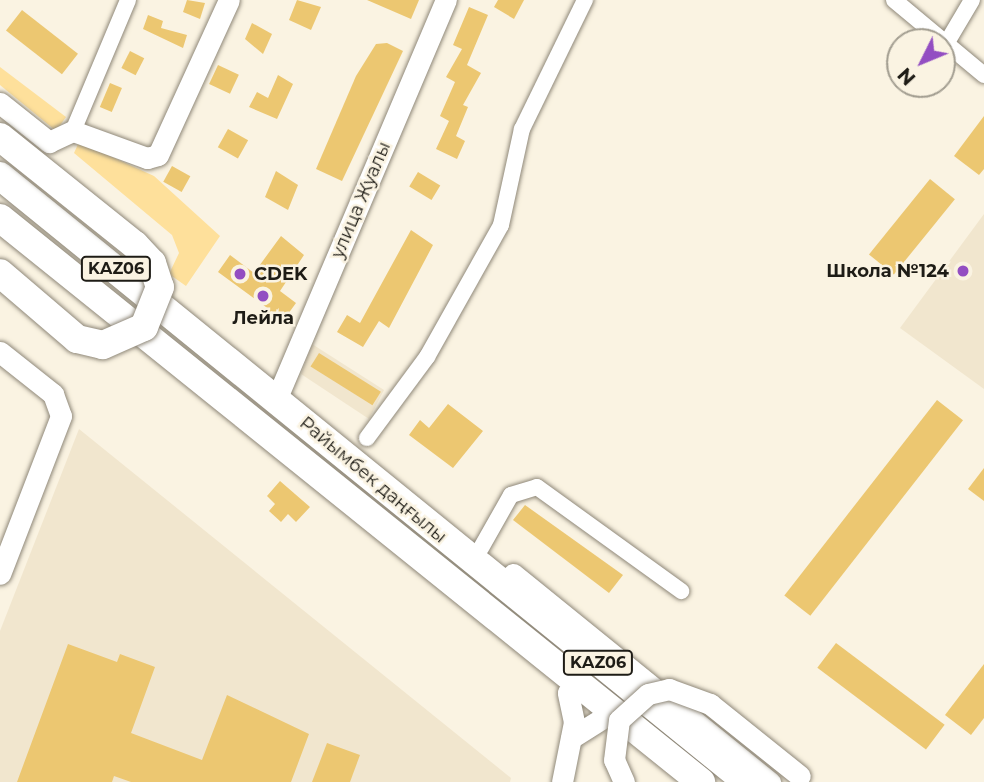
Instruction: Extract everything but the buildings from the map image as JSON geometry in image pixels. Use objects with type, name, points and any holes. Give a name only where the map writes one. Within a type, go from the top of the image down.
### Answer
[{"type":"highway","points":[[0,137],[135,245],[152,263],[160,287],[144,327],[103,345],[77,339],[0,273]]},
{"type":"highway","name":"Райымбек даңғылы","points":[[0,176],[747,782]]},
{"type":"highway","name":"Райымбек даңғылы","points":[[0,218],[701,782]]},
{"type":"main road","points":[[0,103],[50,142],[72,131],[147,158],[158,155],[229,0]]},
{"type":"main road","name":"улица Жуалы","points":[[276,400],[446,0]]},
{"type":"main road","points":[[0,352],[53,394],[61,416],[0,573]]},
{"type":"main road","points":[[349,459],[402,485],[770,782]]},
{"type":"main road","points":[[368,514],[411,567],[679,782]]},
{"type":"main road","points":[[624,782],[614,760],[619,720],[648,694],[669,689],[710,704],[803,779]]},
{"type":"main road","points":[[562,782],[571,738],[568,693]]},
{"type":"main road","points":[[571,738],[601,719]]},
{"type":"street","points":[[72,131],[128,0]]},
{"type":"street","points":[[367,438],[427,357],[501,225],[522,129],[585,0]]},
{"type":"street","points":[[894,0],[927,28]]},
{"type":"street","points":[[955,28],[972,0]]},
{"type":"street","points":[[956,52],[984,75]]},
{"type":"street","points":[[481,548],[511,495],[537,487],[681,591]]},
{"type":"shaded area","points":[[0,67],[66,117],[56,131],[0,85]]},
{"type":"shaded area","points":[[79,142],[154,176],[220,236],[186,286],[169,274],[179,253],[172,235],[74,153]]},
{"type":"shaded area","name":"Школа №124","points":[[984,214],[984,389],[900,328]]},
{"type":"shaded area","points":[[312,344],[384,390],[369,419],[301,374]]},
{"type":"shaded area","points":[[79,429],[511,778],[510,782],[0,782],[0,631]]},
{"type":"place","name":"Школа №124","points":[[963,271]]},
{"type":"place","name":"CDEK","points":[[240,274]]},
{"type":"place","name":"Лейла","points":[[263,296]]}]
